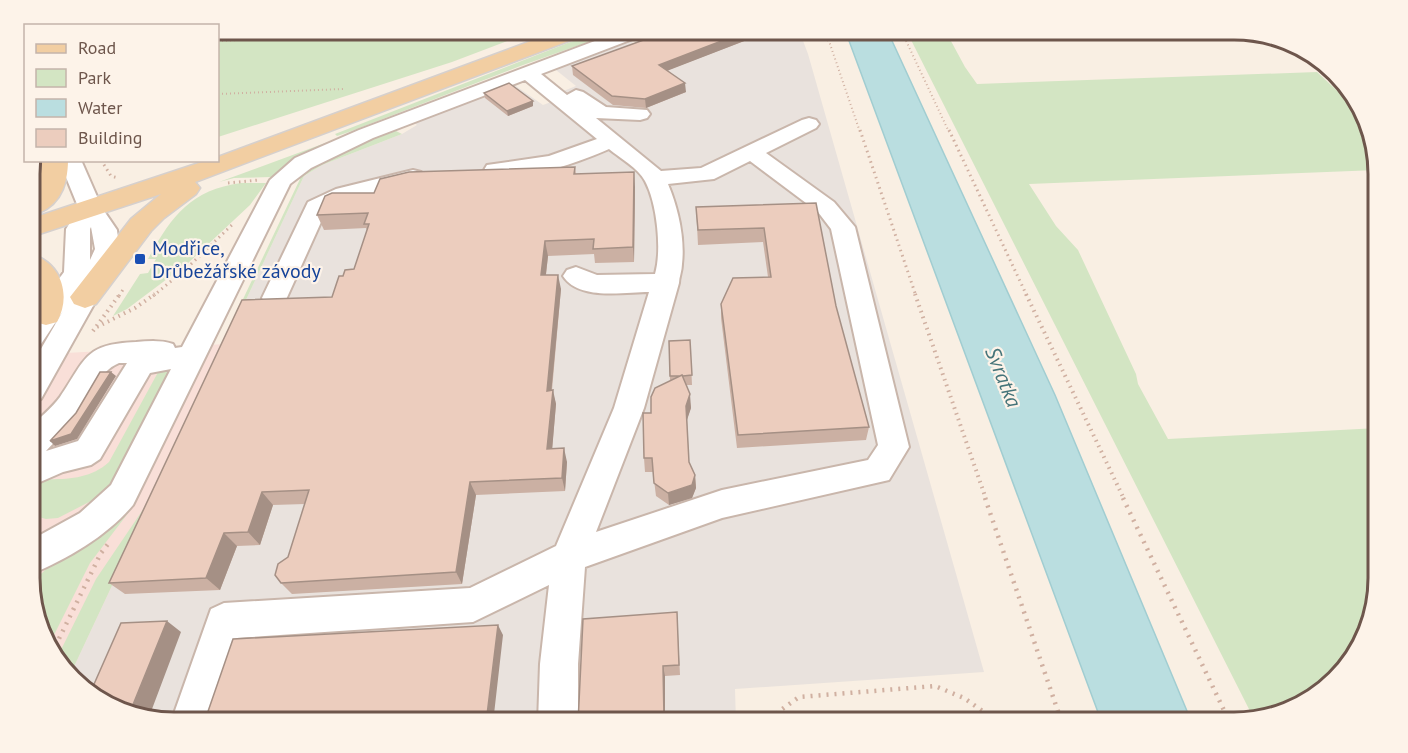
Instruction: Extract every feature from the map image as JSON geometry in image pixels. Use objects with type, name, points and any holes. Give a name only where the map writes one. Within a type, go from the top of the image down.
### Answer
[{"type":"main road","points":[[41,225],[222,174],[554,41]]},
{"type":"main road","points":[[41,200],[54,186],[55,162]]},
{"type":"main road","points":[[86,297],[154,212],[222,174]]},
{"type":"main road","points":[[41,271],[49,283],[41,315]]},
{"type":"street","points":[[40,553],[96,519],[116,503],[281,180],[303,163],[397,122],[533,78],[625,41]]},
{"type":"street","points":[[533,78],[571,92],[601,113],[640,114]]},
{"type":"street","points":[[533,78],[648,170],[655,178],[663,198],[669,231],[670,265],[666,283],[629,408],[569,557],[559,664],[558,712]]},
{"type":"street","points":[[397,122],[415,133]]},
{"type":"street","points":[[655,178],[706,174],[809,124]]},
{"type":"street","points":[[475,170],[530,169],[569,159],[611,141]]},
{"type":"street","points":[[194,712],[224,621],[473,605],[569,557],[722,504],[878,471],[894,447],[843,227],[826,207],[751,152]]},
{"type":"street","points":[[40,375],[86,297],[105,256],[108,242],[105,230],[91,209],[71,162]]},
{"type":"street","points":[[274,298],[316,207],[344,194],[431,173]]},
{"type":"street","points":[[41,322],[66,292],[77,273],[78,229],[91,209]]},
{"type":"street","points":[[576,276],[594,284],[666,283]]},
{"type":"street","points":[[40,437],[69,407],[93,367],[101,359],[117,353],[193,353]]},
{"type":"street","points":[[40,469],[58,460],[80,456],[89,450],[141,365],[151,360],[193,353]]},
{"type":"path","points":[[828,40],[1058,712]]},
{"type":"path","points":[[906,40],[1225,712]]},
{"type":"path","points":[[219,94],[343,89]]},
{"type":"path","points":[[101,162],[111,176]]},
{"type":"path","points":[[222,174],[240,180],[281,180]]},
{"type":"path","points":[[96,327],[122,315],[149,296],[197,259],[237,220]]},
{"type":"path","points":[[92,333],[126,284]]},
{"type":"path","points":[[778,712],[799,697],[935,686],[964,698],[984,712]]},
{"type":"shaded area","points":[[803,40],[984,672],[735,689],[736,712],[175,712],[140,708],[123,702],[100,690],[86,679],[74,667],[304,176],[322,165],[402,134],[417,125],[412,120],[513,84],[543,105],[565,97],[561,92],[576,86],[551,66],[624,41],[634,43],[641,41]]},
{"type":"shaded area","points":[[226,344],[74,667],[54,638],[45,613],[40,578],[41,354]]},
{"type":"green space","points":[[911,40],[951,40],[977,84],[1317,72],[1339,93],[1354,115],[1363,140],[1367,170],[1029,184],[1056,226],[1078,250],[1136,374],[1138,384],[1168,439],[1368,429],[1368,578],[1363,613],[1354,638],[1334,667],[1308,690],[1293,699],[1250,711]]},
{"type":"green space","points":[[219,41],[508,41],[452,62],[219,137]]},
{"type":"green space","points":[[574,41],[592,41],[349,132],[337,136],[335,134]]},
{"type":"green space","points":[[396,131],[402,134],[322,165],[304,176],[74,667],[61,650],[96,579],[144,508],[300,179],[291,178],[306,168],[387,132]]},
{"type":"green space","points":[[355,132],[271,177],[234,178],[219,182]]},
{"type":"green space","points":[[241,183],[266,183],[250,205],[187,264],[127,309],[113,316],[140,274],[148,273],[156,259],[148,259],[174,218],[195,199],[208,192]]},
{"type":"green space","points":[[288,186],[132,508],[90,563],[53,636],[45,613],[40,575],[96,537]]},
{"type":"green space","points":[[175,363],[117,477],[93,500],[58,518],[40,517],[40,479],[82,476],[109,462],[162,365]]},
{"type":"water","name":"Svratka","points":[[849,40],[892,40],[1055,395],[1187,712],[1098,712]]},
{"type":"building","points":[[723,40],[659,65],[685,83],[645,99],[612,96],[572,66],[642,41]]},
{"type":"building","points":[[509,83],[533,101],[507,111],[484,93]]},
{"type":"building","points":[[575,167],[574,174],[634,172],[633,247],[593,249],[594,239],[545,241],[541,275],[558,275],[547,391],[553,390],[547,449],[564,448],[562,478],[470,482],[456,572],[281,583],[275,575],[278,564],[288,557],[309,490],[262,492],[248,532],[224,533],[206,578],[109,583],[242,300],[332,297],[339,276],[343,276],[345,270],[354,269],[369,224],[364,224],[368,213],[317,215],[325,196],[332,193],[374,193],[380,179],[409,172]]},
{"type":"building","points":[[816,203],[836,306],[869,427],[738,435],[721,304],[733,278],[771,277],[764,228],[698,230],[696,207]]},
{"type":"building","points":[[690,340],[692,375],[670,376],[669,341]]},
{"type":"building","points":[[100,372],[111,372],[71,434],[50,441],[76,413]]},
{"type":"building","points":[[682,375],[690,394],[686,406],[689,462],[695,475],[692,485],[668,493],[654,483],[652,458],[644,458],[643,413],[651,413],[651,397],[655,388]]},
{"type":"building","points":[[677,612],[679,665],[663,666],[664,712],[579,712],[583,619]]},
{"type":"building","points":[[167,621],[133,705],[115,699],[94,685],[121,623]]},
{"type":"building","points":[[498,625],[487,712],[208,712],[233,639]]},
{"type":"place","name":"Modřice, Drůbežářské závody","points":[[140,259]]}]
